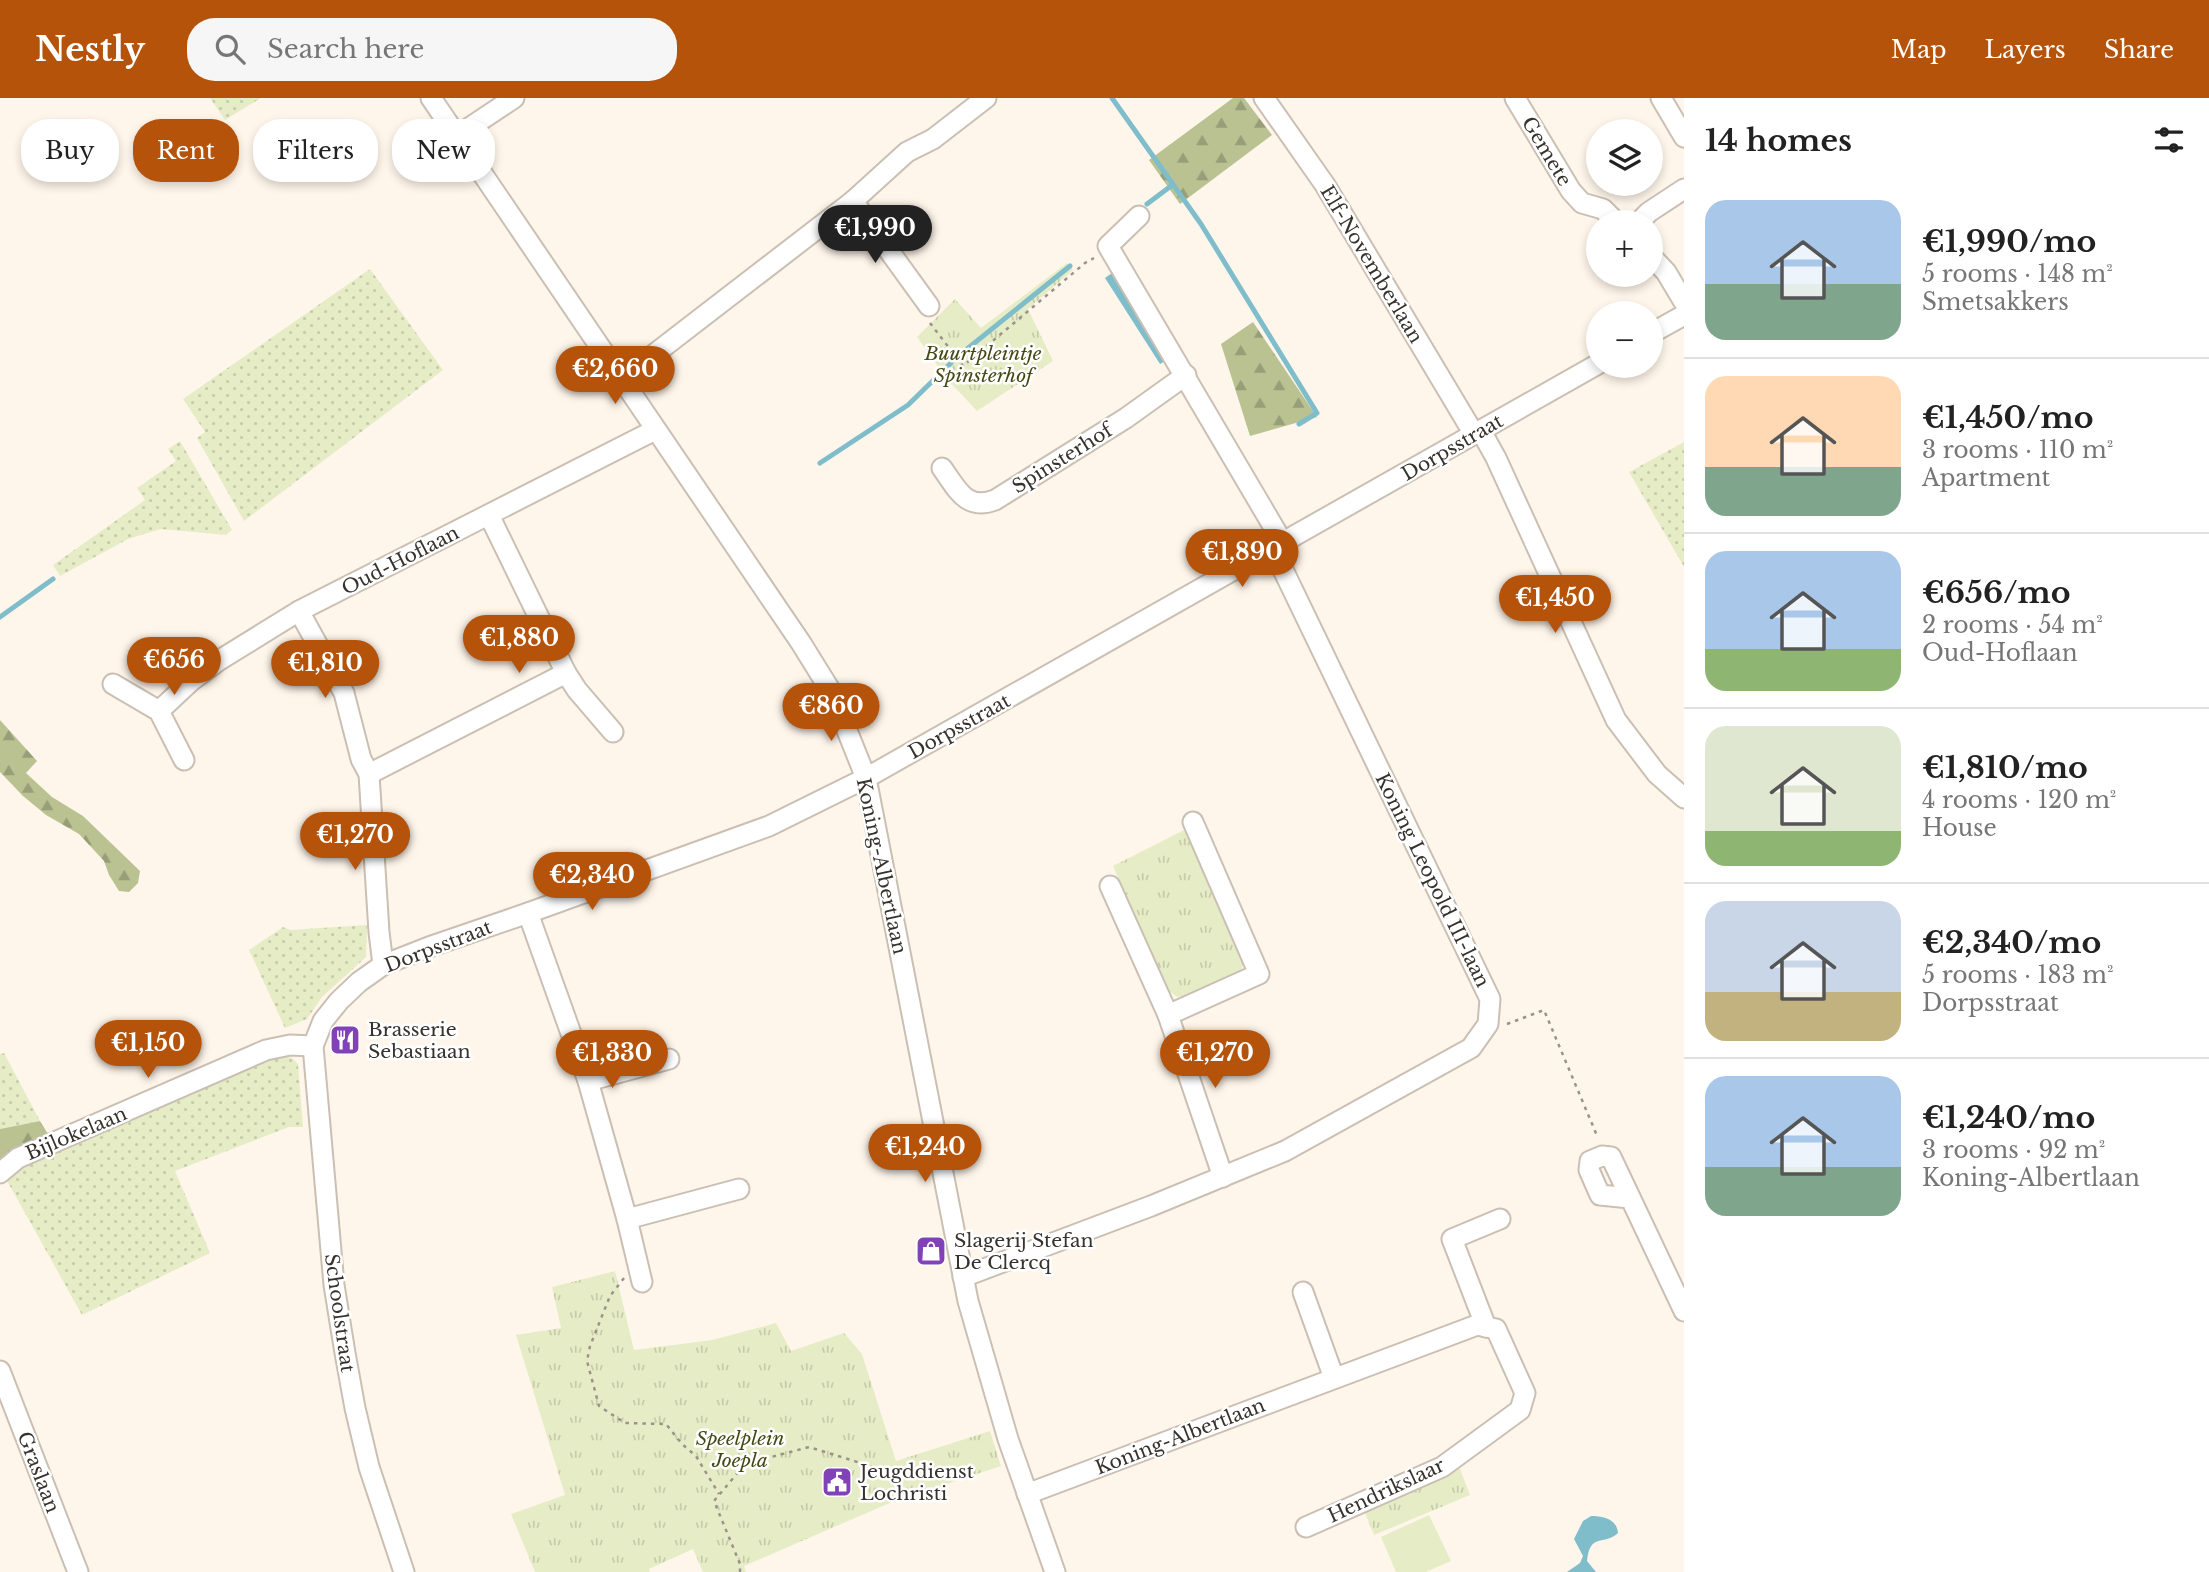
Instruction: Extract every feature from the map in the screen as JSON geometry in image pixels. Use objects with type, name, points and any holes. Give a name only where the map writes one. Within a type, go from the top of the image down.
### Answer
[{"type":"street","name":"Koning-Albertlaan","points":[[431,98],[445,119]]},
{"type":"street","points":[[482,119],[513,98]]},
{"type":"street","points":[[622,379],[853,201],[907,152],[933,139],[986,98]]},
{"type":"street","name":"Elf-Novemberlaan","points":[[1264,98],[1325,185],[1478,433],[1496,457],[1616,720],[1657,774],[1684,798]]},
{"type":"street","name":"Gemete","points":[[1515,98],[1572,191],[1582,203],[1604,210]]},
{"type":"street","points":[[1661,98],[1684,137]]},
{"type":"street","name":"Koning-Albertlaan","points":[[488,182],[801,643],[832,693],[866,778],[963,1277],[1008,1440],[1055,1572]]},
{"type":"street","points":[[1652,210],[1684,189]]},
{"type":"street","points":[[853,201],[929,306]]},
{"type":"street","points":[[1139,216],[1108,246],[1186,375],[1278,546]]},
{"type":"street","points":[[1663,269],[1684,302]]},
{"type":"street","points":[[1663,327],[1684,315]]},
{"type":"street","name":"Dorpsstraat","points":[[313,1046],[323,1021],[339,1001],[383,965],[769,826],[866,778],[1586,371]]},
{"type":"street","name":"Spinsterhof","points":[[942,468],[968,500],[985,504],[1126,418],[1186,375]]},
{"type":"street","name":"Oud-Hoflaan","points":[[159,711],[191,681],[218,661],[299,611],[655,430]]},
{"type":"street","points":[[489,515],[566,673],[576,690],[613,732]]},
{"type":"street","name":"Koning Leopold III-laan","points":[[1278,546],[1490,999],[1488,1024],[1481,1034]]},
{"type":"street","points":[[299,611],[344,693],[361,759],[369,774],[383,965]]},
{"type":"street","points":[[369,774],[566,673]]},
{"type":"street","points":[[113,684],[159,711],[184,760]]},
{"type":"street","points":[[1168,1015],[1259,974],[1193,822]]},
{"type":"street","points":[[1110,886],[1168,1015],[1223,1177]]},
{"type":"street","points":[[528,913],[588,1081],[642,1282]]},
{"type":"street","points":[[963,1277],[1151,1206],[1297,1144],[1472,1048],[1481,1034]]},
{"type":"street","name":"Bijlokelaan","points":[[0,1173],[18,1158],[266,1050],[290,1045],[313,1046]]},
{"type":"street","name":"Schoolstraat","points":[[313,1046],[334,1285],[345,1353],[369,1467],[404,1572]]},
{"type":"street","points":[[588,1081],[670,1059]]},
{"type":"street","points":[[1606,1156],[1611,1157],[1684,1311]]},
{"type":"street","points":[[627,1219],[739,1189]]},
{"type":"street","name":"Hendrikslaar","points":[[1306,1527],[1442,1467],[1520,1410],[1525,1393],[1496,1329],[1486,1327],[1452,1240],[1500,1219]]},
{"type":"street","points":[[1303,1292],[1334,1378]]},
{"type":"street","name":"Koning-Albertlaan","points":[[1027,1494],[1438,1339],[1477,1325],[1486,1327]]},
{"type":"street","name":"Graslaan","points":[[0,1371],[78,1572]]},
{"type":"path","points":[[929,306],[929,321],[963,366],[1085,263],[1110,249]]},
{"type":"path","points":[[1481,1034],[1544,1010],[1606,1156]]},
{"type":"path","points":[[637,1261],[610,1296],[590,1346],[587,1361],[599,1406],[625,1423],[666,1424],[696,1456],[719,1494]]},
{"type":"path","points":[[740,1572],[740,1564],[714,1501],[745,1464],[809,1447],[892,1475]]},
{"type":"green space","points":[[210,98],[261,98],[227,119]]},
{"type":"green space","points":[[1233,98],[1244,98],[1272,135],[1180,204],[1149,160]]},
{"type":"green space","name":"Buurtpleintje Spinsterhof","points":[[1067,263],[1073,270],[1028,309],[1053,361],[977,411],[947,379],[917,337],[955,299],[981,328]]},
{"type":"green space","points":[[370,269],[443,370],[244,521],[197,438],[205,432],[183,399]]},
{"type":"green space","points":[[1253,322],[1317,417],[1250,436],[1221,344]]},
{"type":"green space","points":[[180,441],[232,530],[226,535],[161,529],[128,539],[60,576],[53,565],[145,500],[137,488],[176,461],[168,449]]},
{"type":"green space","points":[[1684,442],[1684,567],[1629,472]]},
{"type":"green space","points":[[0,720],[37,761],[26,773],[52,797],[83,816],[140,871],[138,883],[129,892],[119,891],[104,861],[79,834],[46,815],[0,772]]},
{"type":"green space","points":[[1184,830],[1245,951],[1242,969],[1189,995],[1177,997],[1166,989],[1113,866]]},
{"type":"green space","points":[[367,925],[366,957],[322,997],[307,1019],[285,1028],[249,950],[283,927],[290,930]]},
{"type":"green space","points":[[4,1053],[40,1121],[0,1129],[0,1054]]},
{"type":"green space","points":[[275,1057],[292,1058],[298,1064],[303,1127],[289,1127],[175,1171],[210,1253],[82,1315],[6,1179],[27,1163]]},
{"type":"green space","points":[[40,1121],[48,1134],[0,1159],[0,1129]]},
{"type":"green space","name":"Speelplein Joepla","points":[[615,1271],[634,1350],[712,1340],[776,1323],[791,1351],[844,1333],[862,1354],[896,1461],[990,1431],[1001,1466],[892,1502],[744,1566],[746,1572],[703,1572],[693,1549],[649,1569],[650,1572],[535,1572],[511,1514],[565,1495],[516,1335],[561,1328],[552,1287]]},
{"type":"green space","points":[[1459,1466],[1470,1495],[1374,1535],[1363,1508]]},
{"type":"green space","points":[[1429,1515],[1451,1561],[1426,1572],[1396,1572],[1381,1537]]},
{"type":"water","points":[[1112,273],[1167,360],[1160,364],[1105,278]]},
{"type":"water","points":[[1591,1516],[1612,1521],[1618,1533],[1591,1546],[1587,1561],[1596,1572],[1567,1572],[1580,1563],[1583,1556],[1574,1539],[1583,1521]]},
{"type":"waterway","points":[[1112,98],[1201,224],[1317,413],[1299,424]]},
{"type":"waterway","points":[[1147,204],[1171,186]]},
{"type":"waterway","points":[[967,349],[1070,266]]},
{"type":"waterway","points":[[820,463],[908,405],[951,363]]},
{"type":"waterway","points":[[0,617],[53,579]]},
{"type":"place","name":"Brasserie Sebastiaan","points":[[345,1040]]},
{"type":"place","name":"Slagerij Stefan De Clercq","points":[[931,1251]]},
{"type":"place","name":"Jeugddienst Lochristi","points":[[837,1482]]}]
